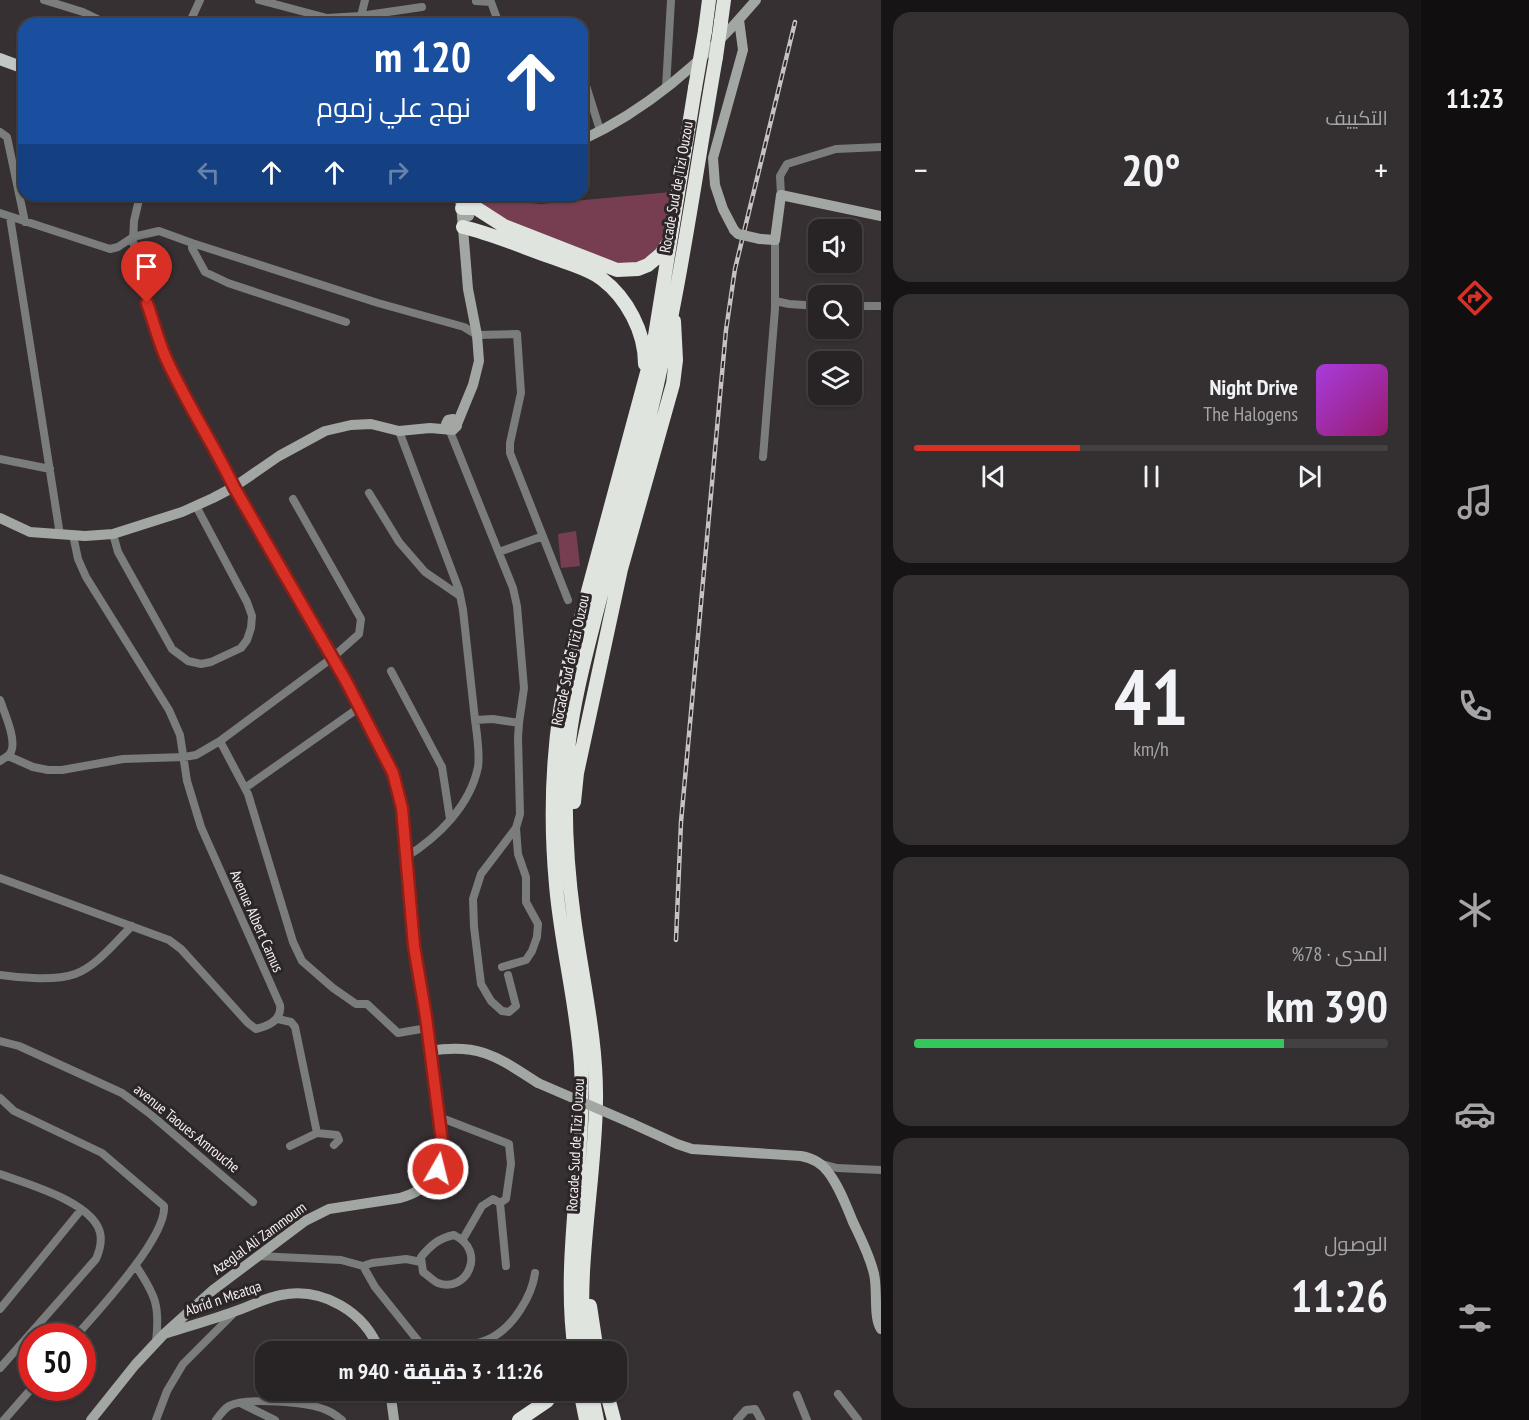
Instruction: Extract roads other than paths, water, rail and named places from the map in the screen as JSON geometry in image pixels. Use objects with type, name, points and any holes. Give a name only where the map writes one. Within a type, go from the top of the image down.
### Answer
[{"type":"highway","name":"Rocade Sud de Tizi Ouzou","points":[[571,1311],[581,1113],[581,1066],[573,993],[556,886],[554,826],[556,740],[562,694],[570,658],[645,383],[709,0]]},
{"type":"highway","name":"Rocade Sud de Tizi Ouzou","points":[[584,1341],[582,1309],[584,1252],[591,1181],[595,1082],[587,1001],[574,921],[568,861],[577,772],[621,569],[673,384],[676,360],[673,303],[724,0]]},
{"type":"highway","points":[[467,201],[496,222],[515,231],[617,270],[638,269],[648,265],[661,254],[670,240]]},
{"type":"highway","points":[[466,228],[578,267],[601,278],[617,293],[634,319],[643,342],[645,383]]},
{"type":"highway","points":[[584,1252],[594,1341]]},
{"type":"highway","points":[[569,1341],[571,1311]]},
{"type":"highway","points":[[571,1311],[574,1341]]},
{"type":"highway","points":[[519,1420],[547,1401]]},
{"type":"highway","points":[[582,1401],[586,1420]]},
{"type":"highway","points":[[593,1401],[597,1420]]},
{"type":"highway","points":[[609,1401],[614,1420]]},
{"type":"main road","points":[[588,137],[666,88],[710,51],[756,0]]},
{"type":"main road","points":[[739,20],[743,50],[713,158],[715,185],[734,230],[738,234],[775,240],[781,195],[881,216]]},
{"type":"main road","points":[[0,59],[18,66]]},
{"type":"main road","points":[[0,519],[30,531],[60,535],[113,534],[196,506],[234,487],[279,456],[325,431],[351,425],[371,424],[399,431],[451,425],[464,406],[473,385],[479,361],[477,335],[468,289],[465,201]]},
{"type":"main road","points":[[429,1052],[453,1047],[478,1049],[507,1063],[538,1083],[692,1149],[792,1154],[811,1158],[821,1164],[834,1181],[869,1257],[874,1273],[877,1317],[881,1329]]},
{"type":"main road","name":"Azeglal Ali Zammoum","points":[[160,1338],[213,1290],[316,1214],[329,1209],[400,1198],[412,1195],[424,1188],[432,1179],[442,1156],[439,1117],[429,1052]]},
{"type":"main road","name":"Abrid n Mɛatqa","points":[[160,1338],[278,1295],[296,1293],[316,1294],[352,1312],[366,1327],[374,1341]]},
{"type":"main road","points":[[91,1420],[160,1338]]},
{"type":"main road","points":[[391,1401],[394,1420]]},
{"type":"street","points":[[44,0],[96,18]]},
{"type":"street","points":[[192,18],[200,0]]},
{"type":"street","points":[[259,0],[327,18]]},
{"type":"street","points":[[360,18],[364,0]]},
{"type":"street","points":[[666,88],[671,0]]},
{"type":"street","points":[[476,1],[491,2],[497,18]]},
{"type":"street","points":[[369,18],[422,7]]},
{"type":"street","points":[[588,93],[600,130]]},
{"type":"street","points":[[0,132],[7,136],[18,189]]},
{"type":"street","points":[[781,195],[780,176],[786,164],[836,150],[881,147]]},
{"type":"street","points":[[21,201],[25,222]]},
{"type":"street","points":[[139,201],[133,237],[139,271],[164,354],[234,487],[360,707],[393,773],[402,808],[414,946],[429,1052]]},
{"type":"street","points":[[0,213],[110,249],[118,247],[133,237],[159,231],[378,303],[464,327],[477,335],[516,334],[521,393],[510,443],[510,453],[568,600]]},
{"type":"street","points":[[10,217],[60,535]]},
{"type":"street","points":[[763,457],[775,301],[775,240]]},
{"type":"street","points":[[192,243],[192,248],[205,272],[228,283],[346,322]]},
{"type":"street","points":[[775,301],[808,305]]},
{"type":"street","points":[[862,306],[881,306]]},
{"type":"street","points":[[451,425],[456,451],[499,552],[513,588],[517,606],[524,688],[518,738],[520,814],[516,828],[518,854],[526,877],[526,902],[538,924],[538,930],[532,951],[526,960],[502,967]]},
{"type":"street","points":[[399,431],[460,596],[478,765],[469,795],[428,843],[406,857]]},
{"type":"street","points":[[0,459],[50,469]]},
{"type":"street","points":[[369,493],[399,543],[424,573],[460,596]]},
{"type":"street","points":[[0,700],[12,739],[12,750],[4,758],[48,770],[62,770],[123,759],[196,755],[220,741],[332,658],[359,634],[361,619],[293,500]]},
{"type":"street","points":[[113,534],[118,552],[172,649],[188,662],[201,664],[211,662],[241,648],[247,640],[252,616],[247,602],[196,506]]},
{"type":"street","name":"Avenue Albert Camus","points":[[74,536],[78,559],[86,577],[169,710],[180,735],[187,781],[201,827],[279,1005],[281,1011],[278,1019]]},
{"type":"street","points":[[499,552],[543,536]]},
{"type":"street","points":[[391,671],[442,767],[450,819]]},
{"type":"street","points":[[245,788],[360,707]]},
{"type":"street","points":[[475,720],[493,719],[519,723]]},
{"type":"street","points":[[220,741],[245,788],[293,942],[302,961],[333,988],[356,1004],[367,1004],[398,1034],[427,1028]]},
{"type":"street","points":[[508,975],[516,1006],[509,1012],[502,1011],[491,1001],[481,984],[473,899],[481,874],[516,828]]},
{"type":"street","points":[[0,878],[169,940],[181,949],[256,1029],[264,1028],[278,1019],[291,1022],[295,1027],[317,1132]]},
{"type":"street","points":[[0,975],[46,978],[76,974],[90,965],[132,926]]},
{"type":"street","name":"avenue Taoues Amrouche","points":[[0,1041],[19,1046],[122,1093],[149,1113],[252,1202]]},
{"type":"street","points":[[0,1098],[14,1111],[102,1153],[164,1206],[165,1213],[162,1221],[136,1266],[87,1323]]},
{"type":"street","points":[[439,1117],[508,1144],[511,1164],[507,1199],[500,1203]]},
{"type":"street","points":[[290,1146],[317,1132],[337,1135],[339,1140],[334,1145]]},
{"type":"street","points":[[821,1164],[837,1168],[881,1170]]},
{"type":"street","points":[[0,1174],[65,1198],[99,1228],[101,1241],[96,1259],[0,1368]]},
{"type":"street","points":[[462,1239],[482,1206],[493,1198],[500,1203],[506,1266]]},
{"type":"street","points":[[0,1310],[81,1210]]},
{"type":"street","points":[[454,1235],[462,1239],[470,1250],[472,1263],[468,1275],[456,1284],[439,1284],[423,1272],[421,1262],[422,1257],[434,1242],[454,1235]]},
{"type":"street","points":[[258,1256],[341,1260],[363,1266],[406,1259],[421,1262]]},
{"type":"street","points":[[136,1266],[155,1298],[160,1338]]},
{"type":"street","points":[[363,1266],[375,1287],[417,1341]]},
{"type":"street","points":[[481,1341],[492,1338],[520,1311],[533,1286],[535,1273]]},
{"type":"street","points":[[156,1420],[167,1391],[183,1364],[236,1311]]},
{"type":"street","points":[[838,1394],[858,1420]]},
{"type":"street","points":[[797,1395],[807,1420]]},
{"type":"street","points":[[4,1420],[21,1401]]},
{"type":"street","points":[[216,1420],[229,1406],[241,1403],[281,1402],[328,1410],[342,1420]]},
{"type":"street","points":[[241,1403],[275,1420]]},
{"type":"street","points":[[737,1420],[746,1410],[755,1409],[761,1420]]},
{"type":"railway","points":[[676,940],[681,822],[726,330],[735,269],[795,22]]}]
